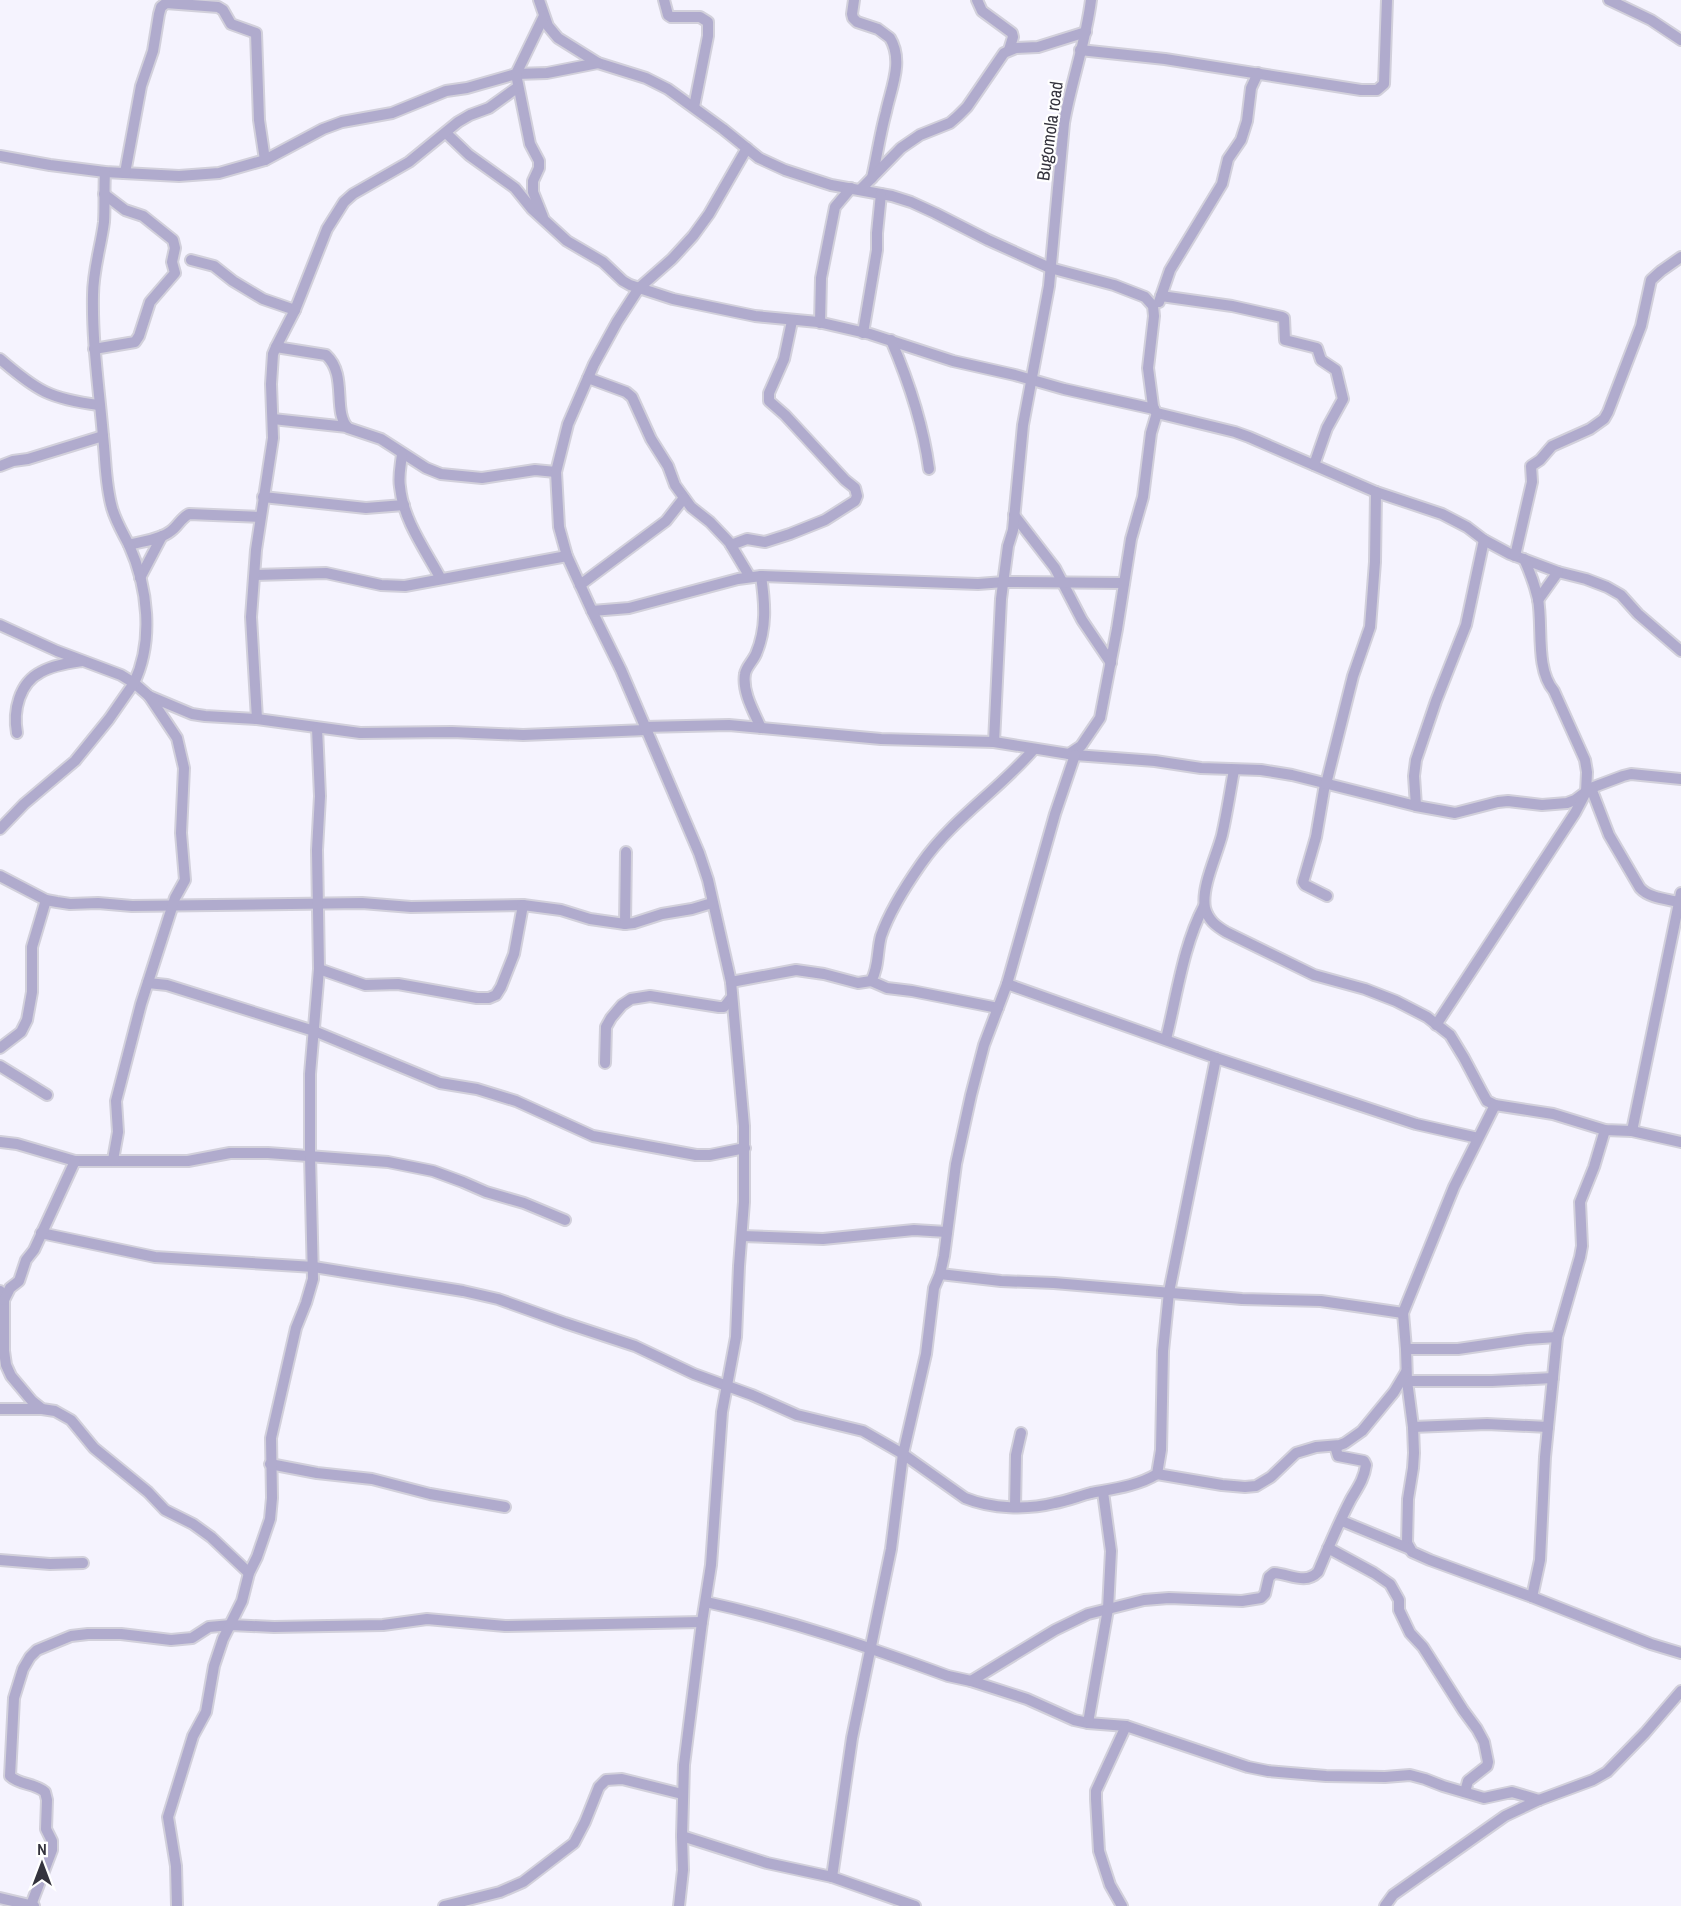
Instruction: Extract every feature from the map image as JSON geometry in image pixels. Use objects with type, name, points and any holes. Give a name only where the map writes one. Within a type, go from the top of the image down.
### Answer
[{"type":"street","points":[[539,0],[548,26],[558,38],[598,63],[646,78],[668,89],[759,159],[831,185],[911,202],[1050,268],[1114,285],[1145,297],[1151,303],[1154,316]]},
{"type":"street","points":[[664,0],[670,17],[700,17],[708,22],[708,36],[694,107]]},
{"type":"street","points":[[854,0],[852,16],[857,22],[878,29],[890,38],[896,61],[895,80],[872,178]]},
{"type":"street","points":[[977,0],[982,11],[1012,33],[1009,50]]},
{"type":"street","name":"Bugomola road","points":[[994,742],[1001,599],[1014,514],[1023,425],[1042,332],[1064,123],[1086,32],[1090,0]]},
{"type":"street","points":[[1080,50],[1165,59],[1361,90],[1374,90],[1381,88],[1384,84],[1387,0]]},
{"type":"street","points":[[1609,0],[1679,35]]},
{"type":"street","points":[[125,173],[141,86],[153,51],[159,14],[166,3],[218,7],[223,10],[231,24],[256,33],[260,120],[265,160]]},
{"type":"street","points":[[544,16],[516,74],[530,144],[540,164],[533,181],[533,192],[545,223]]},
{"type":"street","points":[[820,323],[821,278],[835,207],[872,178],[907,144],[920,135],[950,123],[958,117],[1001,56],[1009,50],[1038,47],[1086,32]]},
{"type":"street","points":[[0,156],[105,172],[204,175],[265,160],[302,139],[342,122],[392,113],[446,91],[467,88],[516,74],[547,73],[598,63]]},
{"type":"street","points":[[832,1877],[852,1738],[891,1549],[903,1454],[931,1328],[934,1288],[940,1274],[956,1164],[971,1095],[984,1045],[1007,984],[1072,755],[1100,718],[1131,539],[1143,497],[1156,411],[1148,368],[1154,316],[1170,270],[1222,184],[1230,156],[1241,140],[1247,121],[1251,88],[1258,73]]},
{"type":"street","points":[[257,719],[251,617],[260,517],[273,438],[271,370],[276,347],[295,310],[327,229],[344,202],[353,194],[409,162],[458,122],[489,108],[518,87]]},
{"type":"street","points":[[446,133],[469,155],[515,188],[545,223],[574,246],[609,266],[623,281],[639,288],[673,299],[755,316],[820,323],[863,333],[953,361],[1235,432],[1376,492],[1442,514],[1467,527],[1484,540],[1520,558],[1607,587],[1621,595],[1638,614],[1681,651]]},
{"type":"street","points":[[679,1906],[683,1870],[682,1794],[711,1565],[722,1412],[736,1337],[745,1148],[730,982],[708,880],[699,853],[621,670],[567,556],[559,527],[556,472],[568,424],[616,322],[639,288],[693,236],[747,148]]},
{"type":"street","points":[[0,829],[24,804],[75,761],[110,719],[139,673],[147,632],[145,601],[140,579],[129,545],[117,522],[106,485],[104,436],[94,349],[92,292],[104,222],[105,172]]},
{"type":"street","points":[[94,349],[135,342],[150,302],[175,273],[172,262],[175,248],[173,240],[143,216],[125,210],[104,194]]},
{"type":"street","points":[[863,333],[877,250],[880,194]]},
{"type":"street","points":[[1632,1131],[1680,897],[1656,897],[1644,893],[1609,835],[1588,790],[1585,760],[1546,676],[1542,658],[1538,600],[1520,558],[1532,482],[1531,466],[1540,460],[1552,446],[1590,429],[1604,419],[1632,353],[1641,326],[1651,280],[1681,257]]},
{"type":"street","points":[[191,260],[214,266],[232,281],[263,299],[295,310]]},
{"type":"street","points":[[1161,296],[1232,306],[1282,317],[1284,318],[1285,340],[1317,348],[1321,360],[1336,370],[1343,399],[1328,428],[1314,465]]},
{"type":"street","points":[[731,545],[750,538],[765,542],[809,527],[855,501],[857,496],[855,488],[769,401],[769,393],[785,354],[792,321]]},
{"type":"street","points":[[891,340],[916,404],[925,438],[929,469]]},
{"type":"street","points":[[276,347],[322,353],[329,357],[339,381],[342,415],[347,427]]},
{"type":"street","points":[[0,359],[40,391],[61,399],[99,405]]},
{"type":"street","points":[[588,378],[626,392],[632,397],[651,439],[668,466],[675,486],[700,515],[731,545],[755,576],[765,614],[763,636],[755,657],[747,668],[745,684],[761,728]]},
{"type":"street","points":[[273,419],[347,427],[381,439],[434,472],[466,478],[482,478],[535,470],[556,472]]},
{"type":"street","points":[[0,466],[104,436]]},
{"type":"street","points":[[402,454],[399,485],[404,505],[411,525],[441,579]]},
{"type":"street","points":[[1328,896],[1305,885],[1304,882],[1353,676],[1370,627],[1375,562],[1376,492]]},
{"type":"street","points":[[263,497],[366,508],[404,505]]},
{"type":"street","points":[[580,585],[666,521],[684,498]]},
{"type":"street","points":[[129,545],[162,536],[189,514],[260,517]]},
{"type":"street","points":[[1014,514],[1056,568],[1082,620],[1111,663]]},
{"type":"street","points":[[140,579],[162,536]]},
{"type":"street","points":[[1416,806],[1414,776],[1416,760],[1466,625],[1484,540]]},
{"type":"street","points":[[255,575],[326,573],[374,584],[405,586],[567,556]]},
{"type":"street","points":[[1538,600],[1558,572]]},
{"type":"street","points":[[592,611],[629,608],[755,576],[966,584],[1124,583]]},
{"type":"street","points":[[0,625],[57,651],[121,675],[134,683],[149,696],[177,738],[184,768],[181,833],[185,880],[173,906],[132,1037],[116,1101],[118,1132],[113,1160]]},
{"type":"street","points":[[17,733],[15,708],[30,680],[41,672],[82,661]]},
{"type":"street","points":[[149,696],[192,714],[257,719],[360,733],[452,732],[524,735],[729,725],[881,739],[994,742],[1072,755],[1155,761],[1202,768],[1261,770],[1292,775],[1416,806],[1455,813],[1508,801],[1542,805],[1558,804],[1575,800],[1588,790],[1631,774],[1681,779]]},
{"type":"street","points":[[177,1906],[176,1866],[168,1817],[193,1736],[206,1712],[214,1666],[223,1639],[242,1601],[249,1574],[270,1519],[271,1438],[294,1335],[310,1290],[314,1267],[310,1074],[319,969],[317,850],[320,796],[316,728]]},
{"type":"street","points":[[871,981],[883,932],[921,864],[958,821],[1020,765],[1034,749]]},
{"type":"street","points":[[1166,1039],[1185,960],[1197,919],[1204,906],[1234,770]]},
{"type":"street","points":[[1436,1025],[1566,830],[1588,790]]},
{"type":"street","points":[[625,924],[626,852]]},
{"type":"street","points":[[0,876],[46,900],[70,904],[173,906],[362,903],[452,907],[501,905],[561,910],[590,919],[625,924],[712,903]]},
{"type":"street","points":[[0,1048],[21,1032],[27,1020],[31,999],[32,947],[46,900]]},
{"type":"street","points":[[319,969],[365,985],[398,984],[477,998],[489,998],[496,995],[501,987],[514,954],[523,906]]},
{"type":"street","points":[[1204,906],[1213,923],[1226,932],[1314,975],[1365,989],[1396,1001],[1427,1017],[1450,1035],[1487,1101],[1495,1105],[1553,1114],[1605,1130],[1632,1131],[1681,1142]]},
{"type":"street","points":[[730,982],[796,970],[858,982],[871,981],[887,988],[998,1008]]},
{"type":"street","points":[[148,983],[167,985],[314,1031],[440,1083],[477,1089],[516,1101],[593,1136],[696,1155],[710,1155],[745,1148]]},
{"type":"street","points":[[1007,984],[1216,1058],[1416,1124],[1478,1138]]},
{"type":"street","points":[[605,1063],[606,1027],[622,1005],[631,999],[650,996],[663,1000],[724,1007],[732,997]]},
{"type":"street","points":[[1157,1474],[1161,1450],[1163,1351],[1169,1292],[1216,1058]]},
{"type":"street","points":[[0,1065],[47,1095]]},
{"type":"street","points":[[1495,1105],[1454,1187],[1403,1312],[1406,1376],[1413,1427],[1413,1468],[1406,1523],[1407,1543],[1412,1552],[1430,1560],[1651,1644],[1681,1653]]},
{"type":"street","points":[[1532,1597],[1542,1543],[1548,1427],[1557,1337],[1582,1246],[1580,1202],[1605,1130]]},
{"type":"street","points":[[0,1142],[16,1144],[75,1161],[188,1161],[230,1154],[310,1156],[388,1162],[433,1171],[565,1220]]},
{"type":"street","points":[[42,1409],[32,1401],[11,1376],[6,1365],[2,1295],[19,1281],[75,1161]]},
{"type":"street","points":[[742,1236],[823,1239],[914,1230],[946,1232]]},
{"type":"street","points":[[42,1233],[155,1257],[314,1267],[463,1291],[498,1299],[636,1346],[694,1374],[797,1415],[863,1431],[903,1454],[964,1498],[975,1503],[1015,1507],[1044,1506],[1082,1495],[1103,1492],[1157,1474],[1222,1485],[1256,1486],[1271,1477],[1296,1453],[1316,1447],[1345,1443],[1367,1426],[1406,1376]]},
{"type":"street","points":[[940,1274],[1001,1281],[1054,1283],[1242,1299],[1322,1301],[1403,1312]]},
{"type":"street","points":[[1406,1349],[1478,1348],[1527,1339],[1557,1337]]},
{"type":"street","points":[[1406,1376],[1492,1381],[1553,1378]]},
{"type":"street","points":[[0,1409],[56,1411],[72,1420],[94,1448],[148,1492],[165,1510],[193,1524],[211,1537],[249,1574]]},
{"type":"street","points":[[1413,1427],[1487,1424],[1548,1427]]},
{"type":"street","points":[[1015,1507],[1016,1455],[1021,1433]]},
{"type":"street","points":[[970,1681],[1055,1630],[1088,1614],[1144,1600],[1169,1598],[1242,1601],[1261,1598],[1265,1594],[1270,1574],[1284,1574],[1303,1580],[1312,1578],[1318,1572],[1351,1499],[1361,1484],[1366,1465],[1364,1461],[1340,1458],[1335,1446]]},
{"type":"street","points":[[270,1464],[316,1473],[372,1479],[430,1494],[505,1507]]},
{"type":"street","points":[[1088,1723],[1108,1609],[1111,1551],[1103,1492]]},
{"type":"street","points":[[1342,1521],[1410,1549]]},
{"type":"street","points":[[1328,1548],[1390,1584],[1399,1600],[1399,1610],[1410,1633],[1423,1647],[1477,1729],[1484,1742],[1488,1762],[1487,1766],[1468,1781],[1465,1792]]},
{"type":"street","points":[[0,1560],[50,1564],[83,1563]]},
{"type":"street","points":[[706,1602],[750,1611],[799,1625],[948,1676],[1027,1699],[1074,1720],[1126,1726],[1248,1767],[1326,1776],[1410,1775],[1484,1798],[1512,1792],[1539,1800]]},
{"type":"street","points":[[0,1898],[32,1906],[50,1858],[52,1846],[46,1829],[45,1792],[10,1776],[14,1698],[17,1682],[30,1657],[37,1650],[55,1642],[88,1634],[121,1634],[159,1640],[177,1640],[192,1638],[209,1628],[231,1625],[286,1627],[383,1625],[427,1619],[505,1626],[702,1622]]},
{"type":"street","points":[[1385,1906],[1392,1895],[1505,1816],[1539,1800],[1593,1780],[1607,1772],[1681,1691]]},
{"type":"street","points":[[1122,1906],[1110,1885],[1099,1851],[1096,1791],[1126,1726]]},
{"type":"street","points":[[444,1906],[500,1892],[524,1882],[574,1843],[599,1787],[606,1780],[622,1779],[682,1794]]},
{"type":"street","points":[[682,1836],[701,1844],[767,1863],[832,1877],[915,1906]]}]
